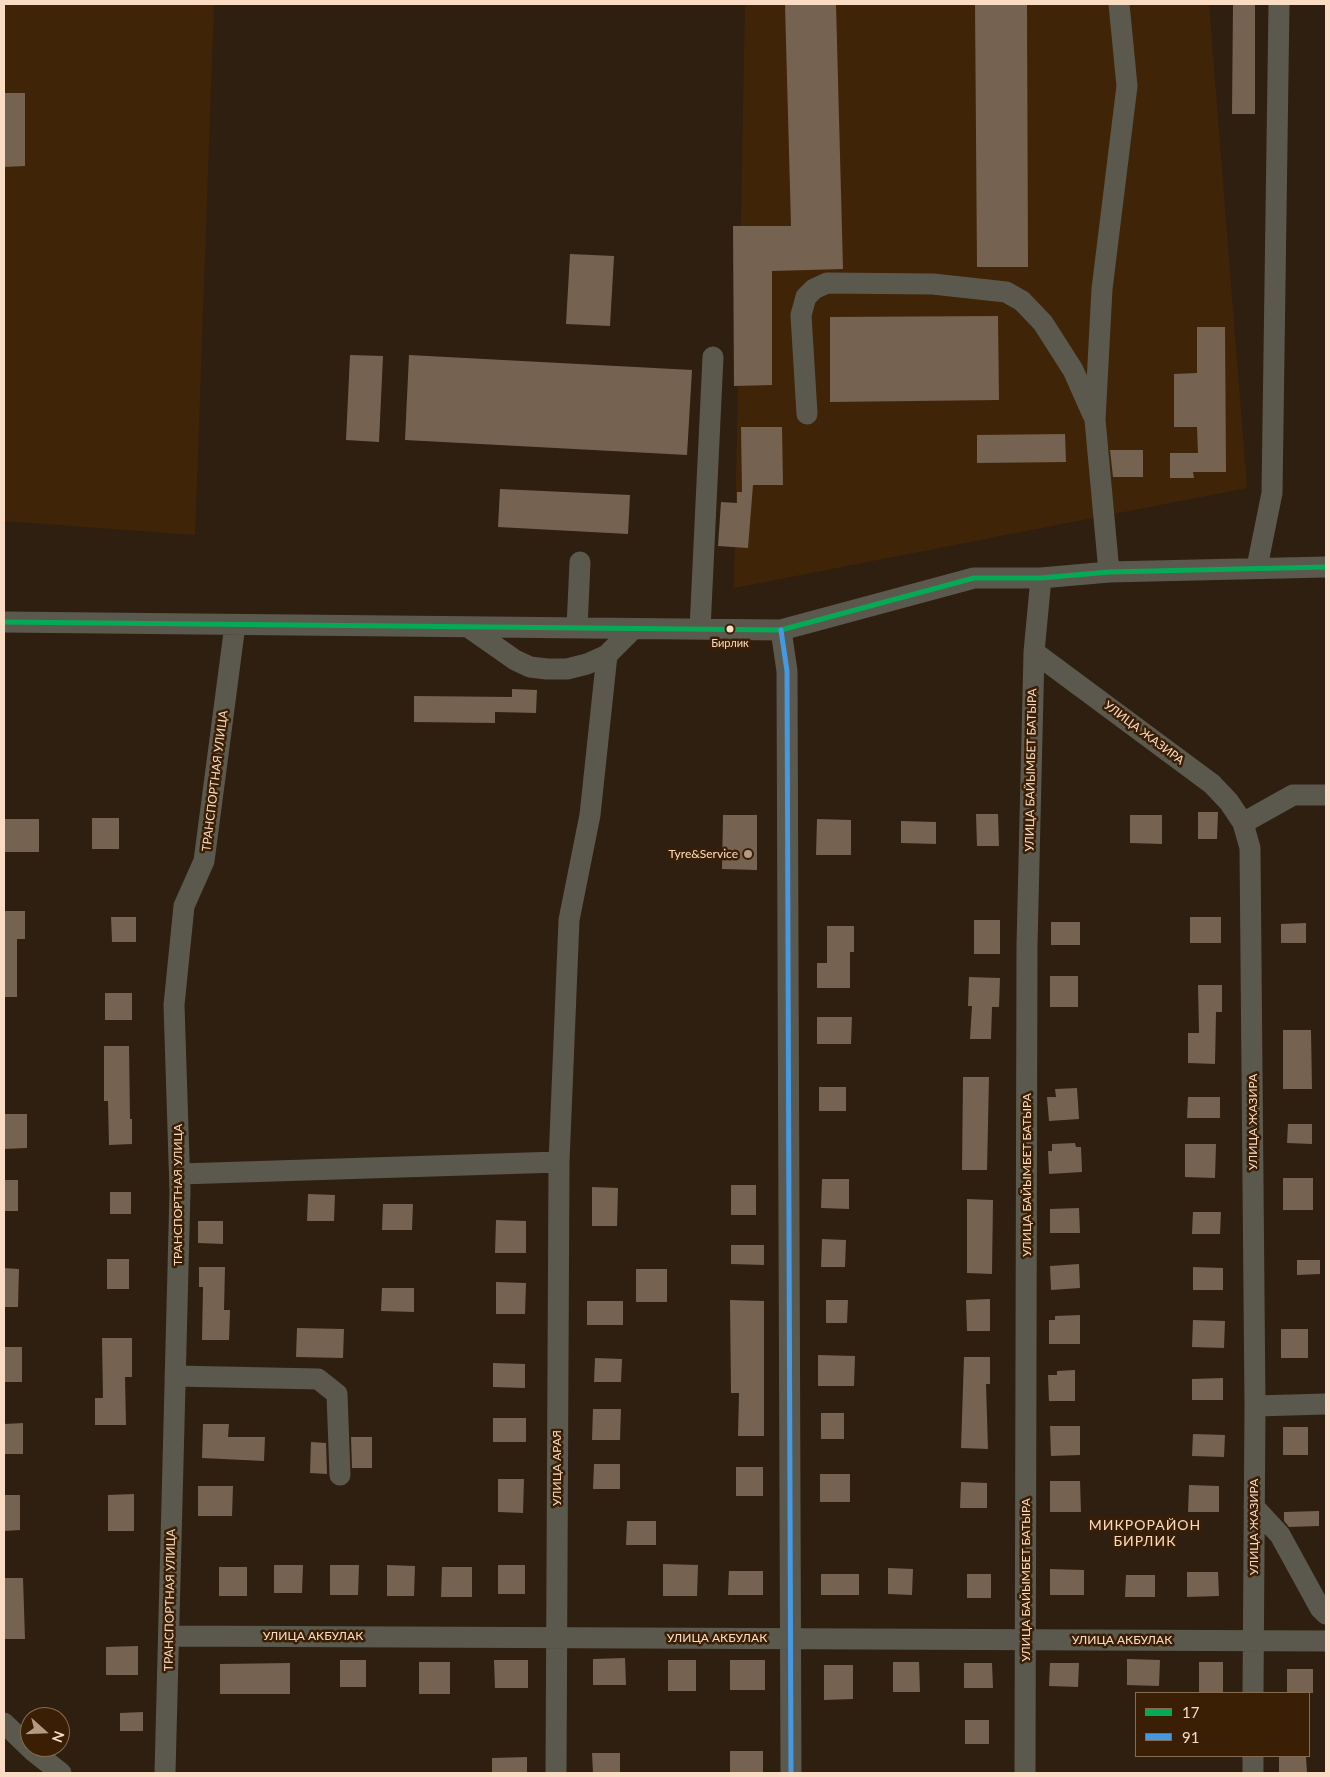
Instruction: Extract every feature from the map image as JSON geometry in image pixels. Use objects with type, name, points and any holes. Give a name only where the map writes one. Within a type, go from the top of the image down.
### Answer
[{"type":"street","points":[[1109,572],[1095,420],[1102,289],[1127,86],[1120,4]]},
{"type":"street","points":[[1256,567],[1272,493],[1279,4]]},
{"type":"street","points":[[807,414],[801,315],[806,297],[814,289],[827,283],[933,284],[1006,292],[1022,301],[1043,324],[1073,370],[1095,420]]},
{"type":"street","points":[[700,629],[713,357]]},
{"type":"street","points":[[577,628],[580,562]]},
{"type":"street","points":[[4,622],[781,630],[974,578],[1041,578],[1109,572],[1256,567],[1326,567]]},
{"type":"street","name":"УЛИЦА БАЙЫМБЕТ БАТЫРА","points":[[1025,1773],[1027,945],[1034,652],[1041,578]]},
{"type":"street","name":"ТРАНСПОРТНАЯ УЛИЦА","points":[[165,1773],[180,1174],[174,1005],[184,906],[204,861],[235,624]]},
{"type":"street","points":[[468,627],[500,651],[530,667],[567,669],[587,664],[606,655],[633,629]]},
{"type":"street","points":[[781,630],[787,681],[792,1773]]},
{"type":"street","name":"УЛИЦА ЖАЗИРА","points":[[1034,652],[1212,784],[1229,802],[1242,823],[1250,848],[1255,1406],[1253,1692]]},
{"type":"street","name":"УЛИЦА АРАЯ","points":[[556,1773],[555,1638],[559,1162],[569,920],[590,815],[606,655]]},
{"type":"street","points":[[1242,823],[1293,795],[1326,795]]},
{"type":"street","points":[[180,1174],[559,1162]]},
{"type":"street","points":[[175,1376],[318,1379],[337,1394],[340,1475]]},
{"type":"street","points":[[1255,1406],[1326,1404]]},
{"type":"street","points":[[1254,1508],[1280,1535],[1320,1608],[1326,1614]]},
{"type":"street","name":"УЛИЦА АКБУЛАК","points":[[169,1636],[1326,1641]]},
{"type":"street","points":[[4,1723],[32,1751],[61,1773]]},
{"type":"street","points":[[1253,1757],[1253,1773]]},
{"type":"shaded area","points":[[4,4],[214,4],[195,535],[4,521]]},
{"type":"shaded area","points":[[745,4],[1209,4],[1247,488],[734,588]]},
{"type":"building","points":[[785,4],[836,4],[843,269],[772,271],[772,385],[734,386],[733,226],[791,226]]},
{"type":"building","points":[[975,4],[1027,4],[1028,267],[977,267]]},
{"type":"building","points":[[1233,4],[1255,4],[1255,114],[1232,114]]},
{"type":"building","points":[[4,93],[25,93],[25,166],[4,167]]},
{"type":"building","points":[[570,254],[614,256],[610,326],[566,324]]},
{"type":"building","points":[[998,316],[999,400],[830,402],[830,317]]},
{"type":"building","points":[[1197,327],[1225,327],[1226,472],[1193,472],[1194,478],[1170,478],[1170,453],[1198,453],[1197,427],[1174,427],[1174,374],[1197,373]]},
{"type":"building","points":[[350,355],[383,356],[379,442],[346,440]]},
{"type":"building","points":[[409,355],[692,370],[687,455],[405,440]]},
{"type":"building","points":[[741,427],[782,427],[783,485],[753,485],[748,548],[718,546],[721,502],[737,503],[737,492],[742,492]]},
{"type":"building","points":[[1065,434],[1066,462],[977,463],[977,435]]},
{"type":"building","points":[[1110,450],[1143,450],[1143,477],[1113,477]]},
{"type":"building","points":[[500,489],[630,495],[628,534],[498,527]]},
{"type":"building","points":[[512,689],[537,690],[536,713],[495,712],[495,723],[414,722],[414,696],[512,697]]},
{"type":"building","points":[[1198,812],[1218,812],[1217,839],[1198,839]]},
{"type":"building","points":[[976,814],[998,814],[999,846],[977,846]]},
{"type":"building","points":[[723,815],[757,815],[757,870],[722,869]]},
{"type":"building","points":[[1130,815],[1162,815],[1162,844],[1130,843]]},
{"type":"building","points":[[92,818],[119,818],[119,849],[92,849]]},
{"type":"building","points":[[5,819],[39,819],[39,852],[5,852]]},
{"type":"building","points":[[817,819],[851,820],[851,855],[816,855]]},
{"type":"building","points":[[901,821],[936,822],[936,844],[901,843]]},
{"type":"building","points":[[4,911],[25,911],[25,939],[17,939],[17,997],[4,997]]},
{"type":"building","points":[[111,917],[136,917],[136,942],[112,942]]},
{"type":"building","points":[[1190,917],[1221,917],[1221,943],[1190,943]]},
{"type":"building","points":[[974,920],[1000,920],[1000,954],[974,954]]},
{"type":"building","points":[[1051,922],[1080,922],[1080,945],[1051,945]]},
{"type":"building","points":[[1306,923],[1306,943],[1281,943],[1281,924]]},
{"type":"building","points":[[827,926],[854,926],[854,952],[850,952],[850,988],[817,988],[817,963],[827,963]]},
{"type":"building","points":[[1050,976],[1078,976],[1078,1007],[1050,1007]]},
{"type":"building","points":[[969,977],[1000,978],[999,1007],[992,1007],[991,1039],[970,1039],[972,1006],[968,1006]]},
{"type":"building","points":[[1198,985],[1222,985],[1222,1012],[1216,1012],[1215,1064],[1188,1063],[1188,1033],[1199,1033]]},
{"type":"building","points":[[105,993],[132,993],[132,1020],[105,1020]]},
{"type":"building","points":[[817,1017],[852,1017],[851,1044],[817,1044]]},
{"type":"building","points":[[1283,1030],[1311,1030],[1312,1089],[1283,1089]]},
{"type":"building","points":[[104,1046],[129,1046],[132,1144],[109,1145],[108,1101],[104,1101]]},
{"type":"building","points":[[963,1077],[989,1077],[987,1170],[962,1170]]},
{"type":"building","points":[[819,1087],[846,1087],[846,1111],[819,1111]]},
{"type":"building","points":[[1077,1088],[1079,1119],[1049,1121],[1047,1097],[1056,1097],[1055,1089]]},
{"type":"building","points":[[1188,1097],[1220,1097],[1220,1118],[1187,1118]]},
{"type":"building","points":[[4,1114],[27,1114],[27,1148],[4,1149]]},
{"type":"building","points":[[1288,1124],[1312,1124],[1312,1144],[1287,1143]]},
{"type":"building","points":[[1075,1143],[1076,1147],[1081,1147],[1082,1172],[1049,1174],[1048,1151],[1052,1151],[1052,1144]]},
{"type":"building","points":[[1185,1144],[1216,1144],[1215,1178],[1185,1177]]},
{"type":"building","points":[[1283,1178],[1313,1178],[1313,1210],[1283,1210]]},
{"type":"building","points":[[822,1179],[849,1179],[849,1209],[821,1208]]},
{"type":"building","points":[[4,1180],[18,1180],[18,1211],[4,1211]]},
{"type":"building","points":[[731,1185],[756,1185],[756,1215],[731,1215]]},
{"type":"building","points":[[592,1187],[618,1188],[617,1226],[592,1226]]},
{"type":"building","points":[[110,1192],[131,1192],[131,1214],[110,1214]]},
{"type":"building","points":[[308,1194],[335,1195],[334,1221],[307,1221]]},
{"type":"building","points":[[967,1199],[993,1200],[992,1274],[967,1273]]},
{"type":"building","points":[[383,1204],[413,1204],[412,1230],[382,1230]]},
{"type":"building","points":[[1079,1208],[1080,1233],[1050,1233],[1050,1209]]},
{"type":"building","points":[[1193,1212],[1221,1212],[1220,1234],[1192,1234]]},
{"type":"building","points":[[496,1220],[526,1221],[526,1253],[495,1253]]},
{"type":"building","points":[[198,1221],[223,1221],[223,1244],[198,1243]]},
{"type":"building","points":[[822,1239],[846,1240],[845,1267],[821,1267]]},
{"type":"building","points":[[731,1245],[764,1245],[764,1265],[731,1264]]},
{"type":"building","points":[[107,1259],[129,1259],[129,1289],[107,1289]]},
{"type":"building","points":[[1297,1260],[1320,1260],[1320,1274],[1297,1275]]},
{"type":"building","points":[[1079,1264],[1080,1288],[1051,1290],[1050,1266]]},
{"type":"building","points":[[199,1267],[225,1267],[224,1310],[230,1310],[229,1340],[202,1340],[203,1287],[199,1287]]},
{"type":"building","points":[[1193,1267],[1223,1268],[1223,1290],[1193,1290]]},
{"type":"building","points":[[4,1268],[19,1269],[18,1307],[4,1307]]},
{"type":"building","points":[[636,1269],[667,1269],[667,1302],[636,1302]]},
{"type":"building","points":[[496,1282],[526,1283],[525,1314],[496,1314]]},
{"type":"building","points":[[382,1288],[414,1288],[414,1312],[381,1311]]},
{"type":"building","points":[[990,1299],[990,1331],[967,1331],[966,1300]]},
{"type":"building","points":[[730,1300],[764,1301],[764,1436],[738,1436],[739,1393],[731,1393]]},
{"type":"building","points":[[826,1300],[848,1300],[847,1323],[826,1323]]},
{"type":"building","points":[[587,1301],[623,1301],[623,1325],[587,1325]]},
{"type":"building","points":[[1080,1315],[1080,1344],[1049,1344],[1049,1320],[1055,1320],[1055,1316]]},
{"type":"building","points":[[1193,1320],[1225,1321],[1224,1348],[1192,1347]]},
{"type":"building","points":[[297,1328],[344,1329],[343,1358],[296,1357]]},
{"type":"building","points":[[1281,1329],[1308,1329],[1308,1358],[1281,1358]]},
{"type":"building","points":[[102,1338],[132,1338],[132,1377],[125,1377],[126,1425],[95,1425],[95,1398],[103,1398]]},
{"type":"building","points":[[4,1347],[22,1347],[22,1382],[4,1382]]},
{"type":"building","points":[[818,1355],[855,1356],[854,1386],[818,1386]]},
{"type":"building","points":[[964,1357],[990,1357],[990,1384],[986,1384],[988,1449],[961,1448]]},
{"type":"building","points":[[595,1358],[622,1359],[621,1382],[594,1382]]},
{"type":"building","points":[[493,1363],[525,1364],[525,1388],[493,1387]]},
{"type":"building","points":[[1075,1370],[1075,1401],[1049,1401],[1048,1375],[1057,1375],[1057,1371]]},
{"type":"building","points":[[1223,1378],[1223,1400],[1192,1400],[1192,1379]]},
{"type":"building","points":[[593,1409],[621,1409],[620,1440],[592,1440]]},
{"type":"building","points":[[821,1413],[844,1413],[844,1439],[821,1439]]},
{"type":"building","points":[[493,1418],[526,1418],[526,1442],[493,1442]]},
{"type":"building","points":[[23,1423],[23,1454],[4,1454],[4,1424]]},
{"type":"building","points":[[203,1424],[229,1424],[228,1437],[265,1437],[264,1461],[202,1458]]},
{"type":"building","points":[[1050,1426],[1080,1426],[1080,1455],[1051,1456]]},
{"type":"building","points":[[1283,1427],[1308,1427],[1308,1455],[1283,1455]]},
{"type":"building","points":[[1193,1434],[1225,1435],[1224,1457],[1192,1456]]},
{"type":"building","points":[[351,1437],[372,1437],[372,1468],[352,1468]]},
{"type":"building","points":[[311,1442],[326,1443],[327,1474],[310,1473]]},
{"type":"building","points":[[594,1464],[620,1464],[620,1489],[593,1489]]},
{"type":"building","points":[[736,1467],[763,1467],[763,1496],[736,1496]]},
{"type":"building","points":[[820,1474],[850,1474],[850,1502],[820,1502]]},
{"type":"building","points":[[498,1479],[524,1479],[523,1513],[498,1512]]},
{"type":"building","points":[[1050,1481],[1080,1481],[1081,1512],[1050,1512]]},
{"type":"building","points":[[961,1482],[987,1483],[987,1508],[960,1508]]},
{"type":"building","points":[[1189,1485],[1219,1486],[1219,1512],[1188,1512]]},
{"type":"building","points":[[198,1486],[233,1486],[232,1516],[198,1516]]},
{"type":"building","points":[[134,1494],[134,1531],[108,1531],[108,1495]]},
{"type":"building","points":[[4,1495],[20,1495],[20,1530],[4,1531]]},
{"type":"building","points":[[1319,1511],[1319,1526],[1289,1527],[1284,1521],[1284,1512]]},
{"type":"building","points":[[627,1521],[656,1521],[656,1545],[626,1545]]},
{"type":"building","points":[[663,1564],[698,1565],[697,1596],[663,1596]]},
{"type":"building","points":[[274,1565],[303,1565],[302,1593],[274,1593]]},
{"type":"building","points":[[330,1565],[359,1565],[358,1595],[330,1595]]},
{"type":"building","points":[[387,1565],[415,1566],[414,1596],[387,1596]]},
{"type":"building","points":[[498,1565],[525,1565],[525,1594],[498,1594]]},
{"type":"building","points":[[219,1567],[247,1567],[247,1596],[219,1596]]},
{"type":"building","points":[[442,1567],[472,1567],[472,1597],[441,1597]]},
{"type":"building","points":[[888,1568],[913,1569],[912,1595],[888,1594]]},
{"type":"building","points":[[1050,1569],[1084,1570],[1084,1595],[1050,1595]]},
{"type":"building","points":[[729,1571],[763,1571],[763,1595],[728,1595]]},
{"type":"building","points":[[1187,1572],[1218,1572],[1219,1596],[1187,1597]]},
{"type":"building","points":[[821,1574],[859,1574],[859,1595],[821,1595]]},
{"type":"building","points":[[967,1574],[991,1574],[991,1598],[967,1598]]},
{"type":"building","points":[[1126,1575],[1155,1575],[1155,1597],[1125,1597]]},
{"type":"building","points":[[4,1578],[23,1578],[25,1639],[4,1639]]},
{"type":"building","points":[[138,1646],[138,1675],[106,1675],[106,1647]]},
{"type":"building","points":[[625,1658],[626,1685],[593,1685],[593,1659]]},
{"type":"building","points":[[1127,1659],[1160,1660],[1159,1686],[1127,1685]]},
{"type":"building","points":[[340,1660],[366,1660],[366,1687],[340,1687]]},
{"type":"building","points":[[494,1660],[528,1660],[528,1688],[495,1688]]},
{"type":"building","points":[[668,1660],[696,1660],[696,1691],[668,1691]]},
{"type":"building","points":[[730,1660],[765,1660],[765,1690],[730,1690]]},
{"type":"building","points":[[419,1662],[450,1662],[450,1694],[419,1694]]},
{"type":"building","points":[[893,1662],[919,1662],[920,1692],[893,1692]]},
{"type":"building","points":[[1199,1662],[1223,1662],[1223,1692],[1199,1692]]},
{"type":"building","points":[[290,1663],[290,1694],[220,1694],[220,1664]]},
{"type":"building","points":[[964,1663],[992,1663],[993,1688],[964,1688]]},
{"type":"building","points":[[1050,1663],[1079,1663],[1078,1687],[1049,1686]]},
{"type":"building","points":[[824,1665],[853,1665],[853,1699],[824,1700]]},
{"type":"building","points":[[1287,1669],[1313,1669],[1313,1693],[1287,1692]]},
{"type":"building","points":[[143,1712],[143,1731],[120,1731],[120,1713]]},
{"type":"building","points":[[965,1720],[989,1720],[989,1744],[965,1744]]},
{"type":"building","points":[[730,1751],[763,1751],[763,1773],[730,1773]]},
{"type":"building","points":[[592,1753],[620,1753],[620,1773],[593,1773]]},
{"type":"building","points":[[527,1757],[527,1773],[492,1773],[492,1758]]},
{"type":"building","points":[[1279,1757],[1306,1757],[1307,1773],[1279,1773]]},
{"type":"transit line","name":"17","points":[[4,622],[781,630],[974,578],[1041,578],[1109,572],[1326,567]]},
{"type":"transit line","name":"91","points":[[781,630],[787,671],[791,1773]]},
{"type":"place","name":"Бирлик","points":[[730,629]]},
{"type":"place","name":"Tyre&Service","points":[[748,854]]},
{"type":"district","name":"МИКРОРАЙОН БИРЛИК","points":[[1145,1534]]}]
